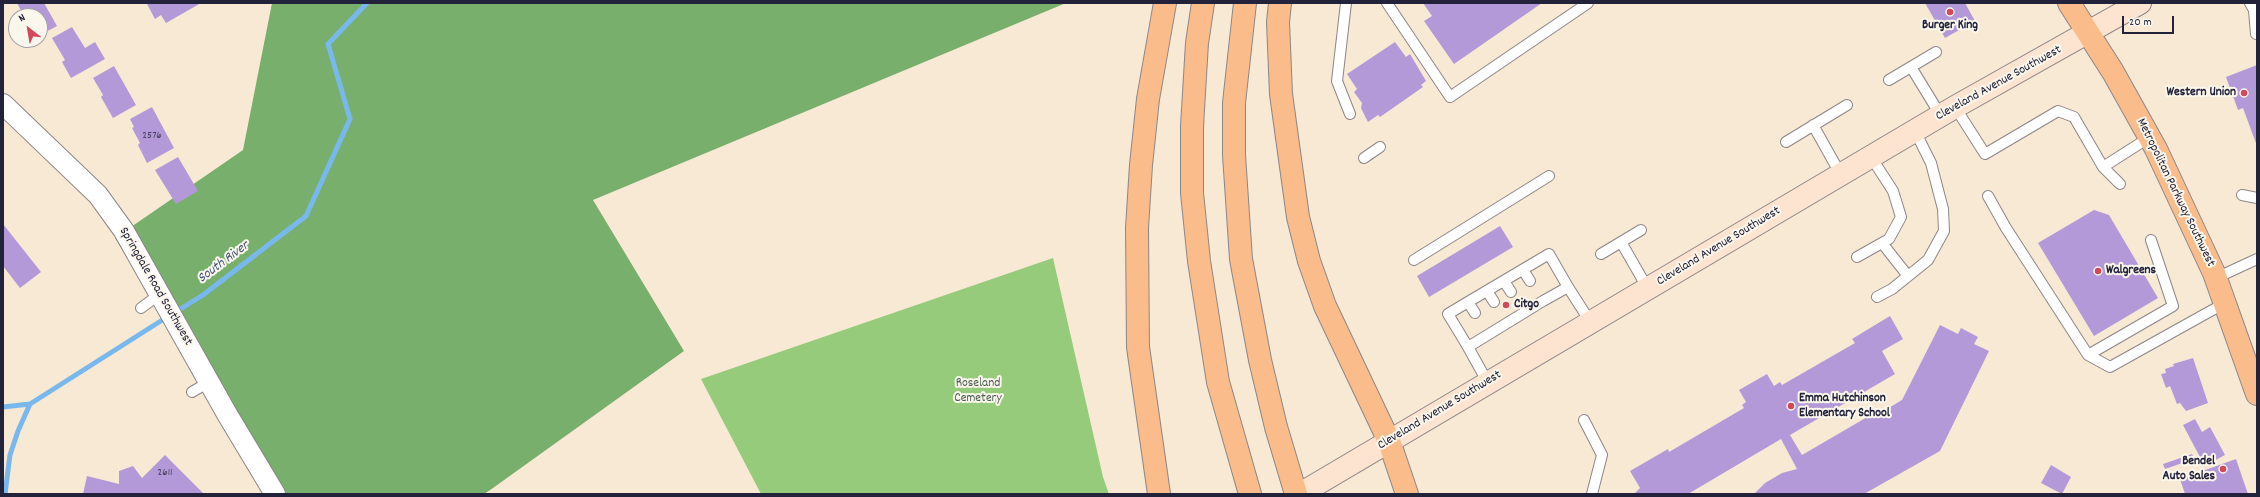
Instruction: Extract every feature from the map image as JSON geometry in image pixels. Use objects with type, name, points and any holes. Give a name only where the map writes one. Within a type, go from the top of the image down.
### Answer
[{"type":"main road","points":[[1159,494],[1138,347],[1137,228],[1141,164],[1148,99],[1165,3]]},
{"type":"main road","points":[[1203,3],[1197,43],[1192,119],[1192,193],[1198,261],[1218,382],[1250,494]]},
{"type":"main road","points":[[1245,3],[1234,103],[1234,155],[1241,259],[1253,325],[1276,427],[1296,494]]},
{"type":"main road","points":[[1280,3],[1278,22],[1281,94],[1298,217],[1309,261],[1325,306],[1390,441],[1407,494]]},
{"type":"main road","name":"Metropolitan Parkway Southwest","points":[[2069,3],[2113,72],[2150,137],[2216,278],[2257,394]]},
{"type":"main road","name":"Cleveland Avenue Southwest","points":[[1300,494],[1871,157],[2140,3]]},
{"type":"street","name":"Springdale Road Southwest","points":[[3,104],[98,195],[124,231],[209,382],[275,494]]},
{"type":"lane","points":[[1346,3],[1337,81],[1350,114]]},
{"type":"lane","points":[[1387,3],[1446,100],[1588,3]]},
{"type":"lane","points":[[2254,8],[2256,34]]},
{"type":"lane","points":[[1889,80],[1932,54]]},
{"type":"lane","points":[[1911,67],[1985,154],[2058,111],[2074,117],[2103,166],[2120,184]]},
{"type":"lane","points":[[1786,142],[1847,105]]},
{"type":"lane","points":[[1813,125],[1841,175]]},
{"type":"lane","points":[[1877,297],[1908,276],[1928,260],[1944,231],[1943,209],[1931,163],[1915,132]]},
{"type":"lane","points":[[2103,166],[2150,137]]},
{"type":"lane","points":[[1364,158],[1380,147]]},
{"type":"lane","points":[[1857,257],[1889,239],[1902,217],[1893,191],[1871,157]]},
{"type":"lane","points":[[1414,260],[1549,176]]},
{"type":"lane","points":[[2242,195],[2257,198]]},
{"type":"lane","points":[[1988,196],[2006,228],[2088,355],[2110,367],[2225,303]]},
{"type":"lane","points":[[1601,254],[1641,230]]},
{"type":"lane","points":[[2088,355],[2173,306],[2151,240]]},
{"type":"lane","points":[[1621,242],[1648,289]]},
{"type":"lane","points":[[1882,243],[1908,276]]},
{"type":"lane","points":[[1488,383],[1448,314],[1487,290],[1549,254],[1591,323]]},
{"type":"lane","points":[[2216,278],[2257,259]]},
{"type":"lane","points":[[1523,270],[1530,281]]},
{"type":"lane","points":[[1504,281],[1511,292]]},
{"type":"lane","points":[[1468,347],[1486,332],[1541,299],[1568,287]]},
{"type":"lane","points":[[1487,290],[1494,302]]},
{"type":"lane","points":[[141,308],[160,294]]},
{"type":"lane","points":[[1468,302],[1475,313]]},
{"type":"lane","points":[[192,392],[209,382]]},
{"type":"lane","points":[[1584,420],[1602,455],[1592,494]]},
{"type":"green space","points":[[272,3],[1066,3],[593,200],[684,351],[484,494],[264,494],[221,413],[115,238],[243,150]]},
{"type":"green space","name":"Roseland Cemetery","points":[[1053,258],[1103,477],[1109,494],[761,494],[701,379]]},
{"type":"building","points":[[17,3],[44,3],[47,8],[20,8]]},
{"type":"building","points":[[201,3],[166,23],[161,15],[155,19],[147,4]]},
{"type":"building","points":[[1423,3],[1542,3],[1454,64],[1424,21],[1432,16]]},
{"type":"building","name":"Burger King","points":[[1925,3],[1965,3],[1975,21],[1945,38]]},
{"type":"building","points":[[48,10],[57,26],[48,31]]},
{"type":"building","points":[[72,27],[85,48],[95,42],[105,59],[71,78],[62,62],[65,60],[52,38]]},
{"type":"building","points":[[1395,42],[1406,57],[1410,54],[1426,81],[1421,85],[1423,87],[1380,117],[1378,115],[1368,122],[1361,108],[1362,103],[1354,92],[1357,89],[1347,74]]},
{"type":"building","name":"Western Union","points":[[2257,65],[2257,146],[2243,108],[2238,110],[2226,77]]},
{"type":"building","points":[[114,66],[136,105],[113,118],[101,97],[103,95],[93,78]]},
{"type":"building","points":[[152,107],[174,148],[147,163],[138,145],[140,143],[132,128],[134,127],[130,119]]},
{"type":"building","points":[[178,157],[198,191],[176,204],[155,170]]},
{"type":"building","name":"Walgreens","points":[[2094,210],[2109,215],[2158,298],[2094,336],[2038,243]]},
{"type":"building","points":[[3,224],[41,272],[20,288],[3,266]]},
{"type":"building","points":[[1500,226],[1513,247],[1429,297],[1417,276]]},
{"type":"building","name":"Emma Hutchinson Elementary School","points":[[1890,316],[1903,339],[1882,351],[1895,374],[1790,435],[1802,455],[1881,409],[1882,412],[1902,400],[1940,325],[1958,334],[1961,328],[1978,337],[1974,344],[1989,351],[1940,451],[1864,494],[1754,494],[1765,483],[1782,473],[1797,469],[1781,439],[1688,494],[1634,494],[1640,488],[1630,471],[1668,449],[1669,452],[1744,408],[1742,405],[1746,402],[1739,390],[1767,374],[1774,386],[1780,382],[1782,385],[1855,343],[1852,339]]},
{"type":"building","points":[[2193,358],[2208,403],[2186,411],[2180,403],[2177,404],[2170,386],[2166,388],[2161,374],[2166,373],[2165,369],[2174,366],[2173,364]]},
{"type":"building","points":[[2195,419],[2202,432],[2210,427],[2225,455],[2208,464],[2204,457],[2201,459],[2183,425]]},
{"type":"building","points":[[2192,454],[2194,459],[2165,469],[2163,464]]},
{"type":"building","points":[[165,455],[204,494],[83,494],[87,476],[119,484],[119,471],[133,466],[142,478]]},
{"type":"building","name":"Bendel Auto Sales","points":[[2236,459],[2248,494],[2185,494],[2180,479]]},
{"type":"building","points":[[2051,465],[2071,477],[2062,494],[2041,483]]},
{"type":"waterway","name":"South River","points":[[174,313],[203,295],[306,216],[350,119],[328,44],[367,3]]},
{"type":"waterway","name":"South River","points":[[5,494],[10,455],[18,431],[30,404],[167,317]]},
{"type":"waterway","points":[[3,407],[30,404]]},
{"type":"place","name":"Burger King","points":[[1950,12]]},
{"type":"place","name":"Western Union","points":[[2244,93]]},
{"type":"place","name":"Walgreens","points":[[2098,271]]},
{"type":"place","name":"Citgo","points":[[1506,305]]},
{"type":"place","name":"Emma Hutchinson Elementary School","points":[[1791,406]]},
{"type":"place","name":"Bendel Auto Sales","points":[[2223,469]]}]
